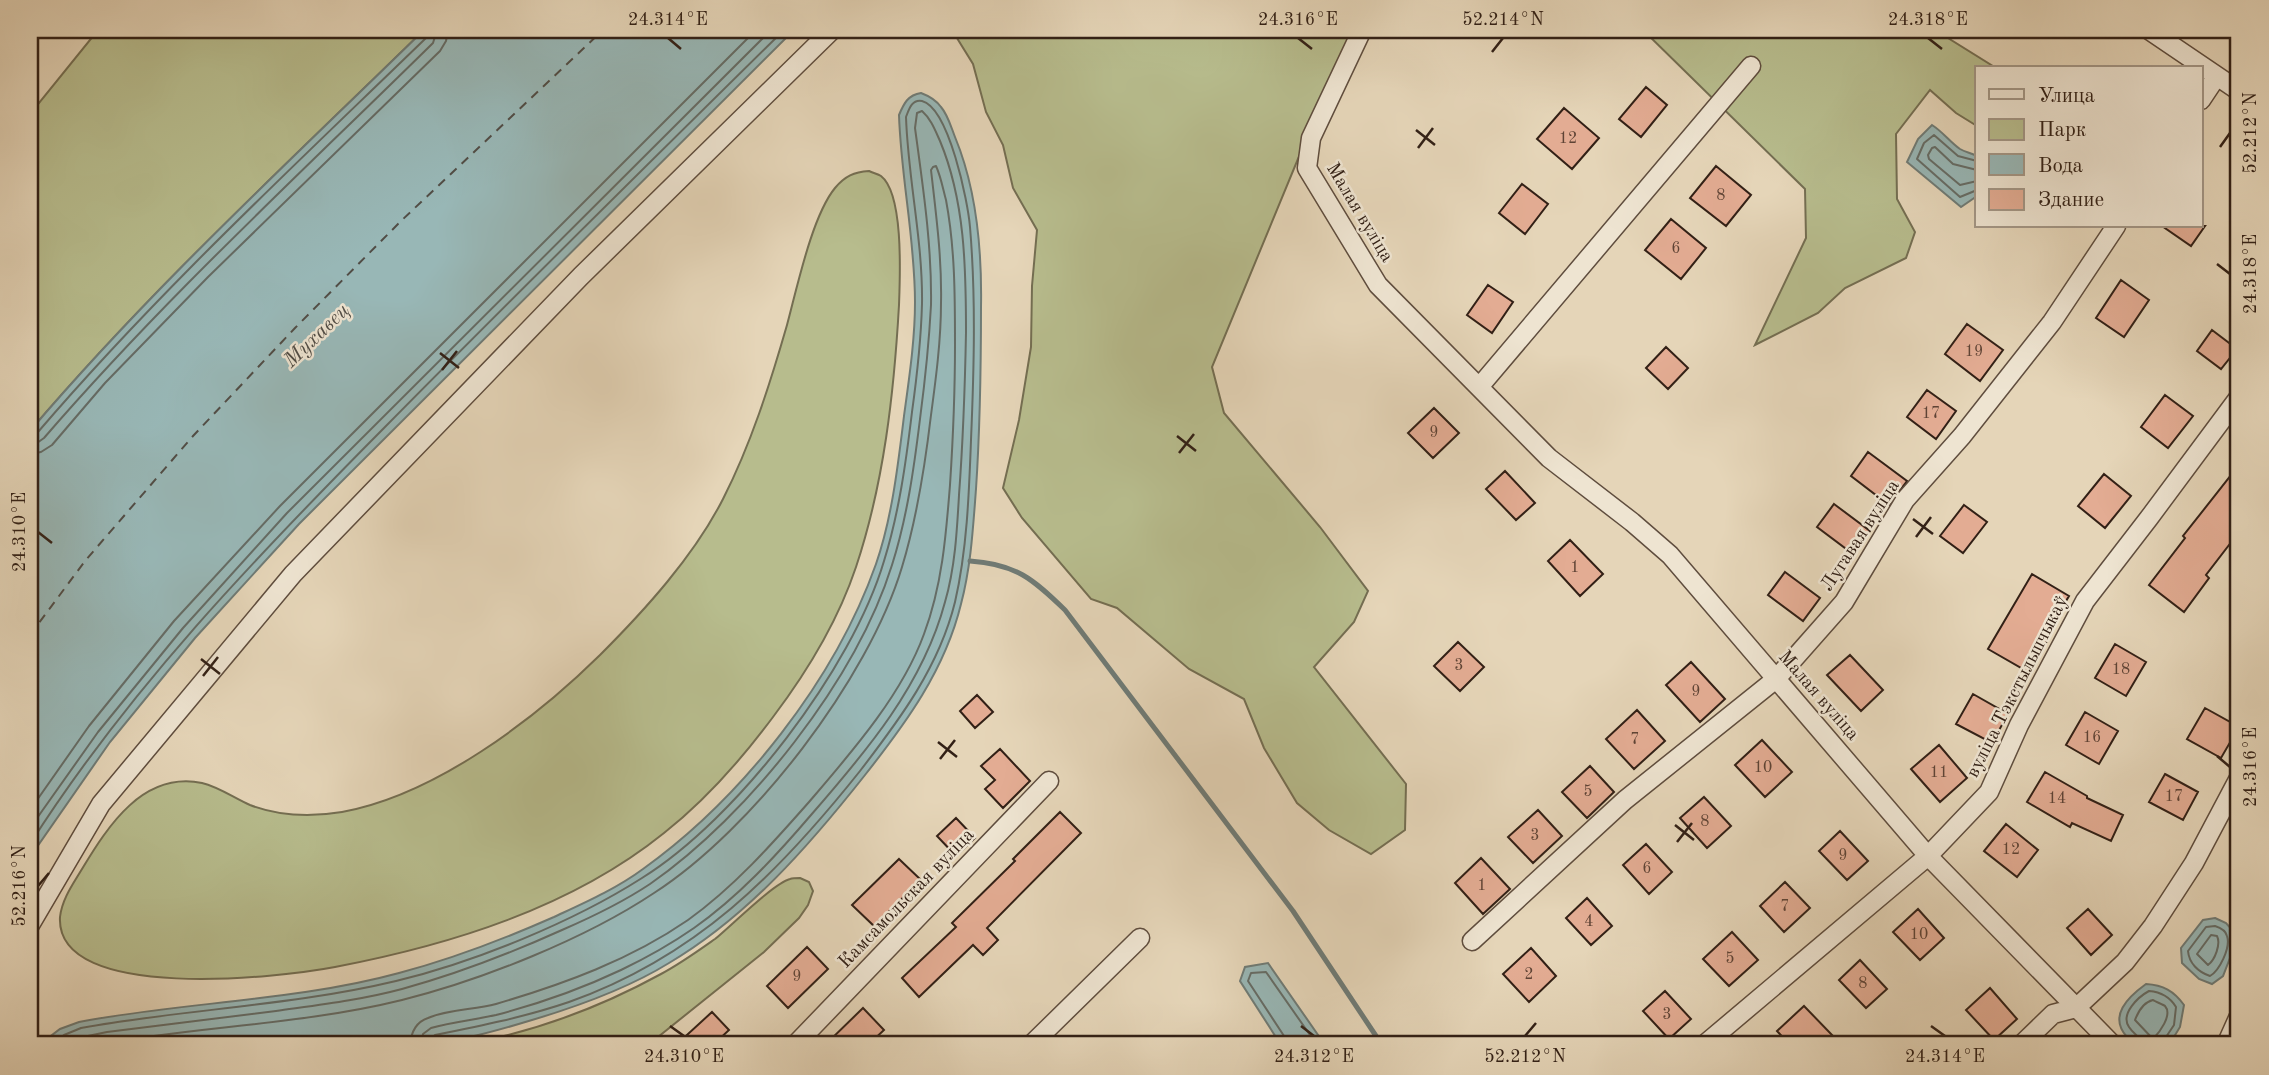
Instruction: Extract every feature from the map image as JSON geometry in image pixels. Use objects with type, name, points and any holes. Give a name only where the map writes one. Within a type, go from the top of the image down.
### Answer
[{"type":"street","points":[[30,925],[100,804],[293,574],[581,276],[832,30]]},
{"type":"street","name":"Малая вуліца","points":[[1362,30],[1311,138],[1307,168],[1378,285],[1549,458],[1670,555],[1928,856],[2113,1045]]},
{"type":"street","points":[[2149,30],[2239,92]]},
{"type":"street","points":[[1480,386],[1751,66]]},
{"type":"street","points":[[2202,98],[2217,76]]},
{"type":"street","name":"Лугавая вуліца","points":[[1472,941],[1625,800],[1776,679],[1844,602],[1905,500],[1962,436],[2052,322],[2115,228]]},
{"type":"street","name":"вуліца Тэкстыльшчыкаў","points":[[1704,1045],[1928,856],[1989,792],[2020,725],[2085,601],[2239,397]]},
{"type":"street","points":[[2021,1045],[2053,1014],[2076,1008],[2125,962],[2153,926],[2194,863],[2239,778]]},
{"type":"street","name":"Камсамольская вуліца","points":[[794,1045],[1049,781]]},
{"type":"street","points":[[1031,1045],[1140,938]]},
{"type":"street","points":[[2232,1039],[2239,1016]]},
{"type":"green space","points":[[98,30],[424,30],[173,276],[76,378],[30,431],[30,114]]},
{"type":"green space","points":[[952,30],[1355,30],[1331,79],[1212,367],[1224,413],[1320,527],[1368,591],[1354,622],[1314,667],[1406,784],[1405,830],[1371,854],[1329,830],[1297,803],[1264,748],[1244,699],[1189,669],[1117,608],[1091,599],[1022,518],[1003,488],[1019,420],[1031,347],[1032,286],[1037,230],[1013,188],[1003,145],[986,112],[973,64]]},
{"type":"green space","points":[[1643,30],[1935,30],[1993,66],[1975,66],[1975,125],[1956,113],[1930,90],[1896,134],[1897,199],[1915,232],[1906,258],[1845,288],[1818,313],[1755,345],[1806,238],[1805,189]]},
{"type":"green space","points":[[869,171],[881,176],[894,200],[900,276],[891,404],[881,470],[866,535],[849,587],[809,664],[786,700],[748,749],[694,807],[628,859],[549,903],[465,935],[378,958],[269,976],[176,978],[131,974],[94,963],[68,945],[60,917],[68,892],[103,836],[130,805],[145,794],[162,785],[181,781],[202,783],[250,805],[296,814],[342,812],[377,803],[447,772],[481,751],[545,705],[600,655],[668,582],[698,541],[723,499],[759,414],[819,216],[842,180]]},
{"type":"green space","points":[[800,878],[809,882],[813,891],[799,918],[764,952],[648,1045],[461,1045],[513,1034],[564,1018],[637,986],[675,966],[715,939],[763,896],[783,882]]},
{"type":"water","name":"Мухавец","points":[[424,30],[794,30],[299,524],[195,638],[110,742],[30,857],[30,431],[76,378],[173,276]]},
{"type":"water","points":[[921,93],[937,102],[949,121],[968,178],[977,221],[981,353],[974,518],[967,575],[954,628],[922,695],[844,802],[799,854],[725,924],[669,963],[620,989],[585,1003],[490,1032],[433,1044],[389,1047],[39,1045],[60,1029],[79,1022],[321,990],[419,967],[497,941],[577,906],[633,876],[680,840],[749,772],[810,693],[836,651],[876,564],[886,528],[894,491],[915,316],[913,255],[899,115],[907,100]]},
{"type":"water","points":[[1932,125],[1960,149],[1975,155],[1975,197],[1961,207],[1907,162],[1918,139]]},
{"type":"water","points":[[2215,918],[2226,923],[2234,932],[2235,945],[2223,976],[2212,984],[2199,979],[2182,963],[2181,948],[2203,920]]},
{"type":"water","points":[[1268,963],[1325,1045],[1281,1045],[1240,981],[1245,967]]},
{"type":"water","points":[[2146,984],[2168,990],[2184,1005],[2180,1027],[2169,1045],[2147,1046],[2134,1042],[2127,1037],[2119,1022],[2127,1001]]},
{"type":"building","points":[[1646,87],[1667,105],[1641,137],[1619,119]]},
{"type":"building","points":[[1564,108],[1599,138],[1572,169],[1537,139]]},
{"type":"building","points":[[1716,166],[1751,195],[1726,226],[1690,198]]},
{"type":"building","points":[[1522,184],[1548,204],[1525,234],[1499,213]]},
{"type":"building","points":[[1671,219],[1706,248],[1681,279],[1645,250]]},
{"type":"building","points":[[2205,226],[2191,246],[2165,228]]},
{"type":"building","points":[[2121,280],[2149,300],[2124,337],[2096,318]]},
{"type":"building","points":[[1488,285],[1513,302],[1492,333],[1467,315]]},
{"type":"building","points":[[1967,324],[2003,350],[1980,381],[1945,354]]},
{"type":"building","points":[[2212,330],[2237,349],[2221,369],[2197,351]]},
{"type":"building","points":[[1666,347],[1688,368],[1668,389],[1646,368]]},
{"type":"building","points":[[1927,390],[1956,411],[1936,439],[1907,417]]},
{"type":"building","points":[[2165,395],[2193,416],[2168,448],[2141,427]]},
{"type":"building","points":[[1434,408],[1459,433],[1433,458],[1408,433]]},
{"type":"building","points":[[1868,452],[1907,481],[1889,505],[1851,476]]},
{"type":"building","points":[[2239,465],[2239,532],[2206,575],[2209,578],[2184,612],[2149,585],[2185,538],[2183,536]]},
{"type":"building","points":[[1505,471],[1535,503],[1516,520],[1486,489]]},
{"type":"building","points":[[2104,474],[2131,496],[2105,528],[2078,506]]},
{"type":"building","points":[[1834,504],[1870,531],[1853,554],[1817,527]]},
{"type":"building","points":[[1964,505],[1987,522],[1963,553],[1940,536]]},
{"type":"building","points":[[1570,540],[1603,574],[1580,596],[1548,561]]},
{"type":"building","points":[[1785,572],[1820,598],[1803,621],[1768,595]]},
{"type":"building","points":[[2032,574],[2069,596],[2044,637],[2048,639],[2030,673],[1988,649]]},
{"type":"building","points":[[1458,642],[1484,667],[1460,691],[1434,666]]},
{"type":"building","points":[[2115,644],[2146,662],[2126,696],[2095,678]]},
{"type":"building","points":[[1850,655],[1883,690],[1861,711],[1827,675]]},
{"type":"building","points":[[1691,662],[1725,699],[1700,722],[1666,685]]},
{"type":"building","points":[[1973,694],[2008,714],[1992,743],[1956,724]]},
{"type":"building","points":[[977,695],[993,712],[975,728],[960,711]]},
{"type":"building","points":[[2205,708],[2239,727],[2221,758],[2187,739]]},
{"type":"building","points":[[1637,710],[1665,741],[1634,769],[1606,739]]},
{"type":"building","points":[[2085,712],[2118,731],[2099,764],[2066,745]]},
{"type":"building","points":[[1762,740],[1792,772],[1765,797],[1735,765]]},
{"type":"building","points":[[1939,745],[1967,778],[1940,802],[1911,769]]},
{"type":"building","points":[[1000,749],[1030,781],[1003,808],[985,789],[995,780],[981,766]]},
{"type":"building","points":[[1590,766],[1614,792],[1587,818],[1562,792]]},
{"type":"building","points":[[2045,772],[2087,798],[2123,815],[2111,841],[2072,823],[2070,827],[2027,802]]},
{"type":"building","points":[[2165,774],[2198,792],[2183,820],[2149,802]]},
{"type":"building","points":[[1704,797],[1731,826],[1707,848],[1680,818]]},
{"type":"building","points":[[1538,810],[1562,836],[1533,863],[1508,837]]},
{"type":"building","points":[[1060,812],[1081,833],[987,928],[998,940],[983,955],[973,945],[919,997],[902,978],[956,927],[952,923]]},
{"type":"building","points":[[956,818],[975,838],[956,856],[937,836]]},
{"type":"building","points":[[2006,824],[2038,850],[2017,877],[1984,851]]},
{"type":"building","points":[[1840,831],[1868,861],[1847,880],[1819,851]]},
{"type":"building","points":[[1646,844],[1672,872],[1649,894],[1623,865]]},
{"type":"building","points":[[1481,858],[1510,889],[1483,914],[1455,883]]},
{"type":"building","points":[[899,859],[921,880],[874,926],[852,905]]},
{"type":"building","points":[[1785,882],[1810,908],[1784,932],[1760,906]]},
{"type":"building","points":[[1587,898],[1612,926],[1591,945],[1566,918]]},
{"type":"building","points":[[1918,909],[1944,938],[1920,960],[1893,932]]},
{"type":"building","points":[[2088,909],[2112,935],[2091,955],[2067,928]]},
{"type":"building","points":[[1732,932],[1758,960],[1729,986],[1703,959]]},
{"type":"building","points":[[807,947],[828,969],[788,1008],[767,986]]},
{"type":"building","points":[[1531,948],[1556,976],[1529,1002],[1503,974]]},
{"type":"building","points":[[1860,960],[1887,989],[1866,1008],[1839,980]]},
{"type":"building","points":[[1990,988],[2017,1019],[1994,1040],[1966,1010]]},
{"type":"building","points":[[1665,991],[1691,1019],[1669,1039],[1643,1011]]},
{"type":"building","points":[[1804,1006],[1832,1035],[1821,1045],[1790,1045],[1777,1031]]},
{"type":"building","points":[[863,1008],[884,1030],[868,1045],[825,1045]]},
{"type":"building","points":[[712,1012],[729,1030],[713,1045],[676,1045]]},
{"type":"waterway","points":[[970,561],[1000,566],[1023,575],[1065,610],[1293,911],[1382,1045]]},
{"type":"ferry route","points":[[30,635],[85,561],[193,436],[295,328],[401,221],[603,30]]}]
